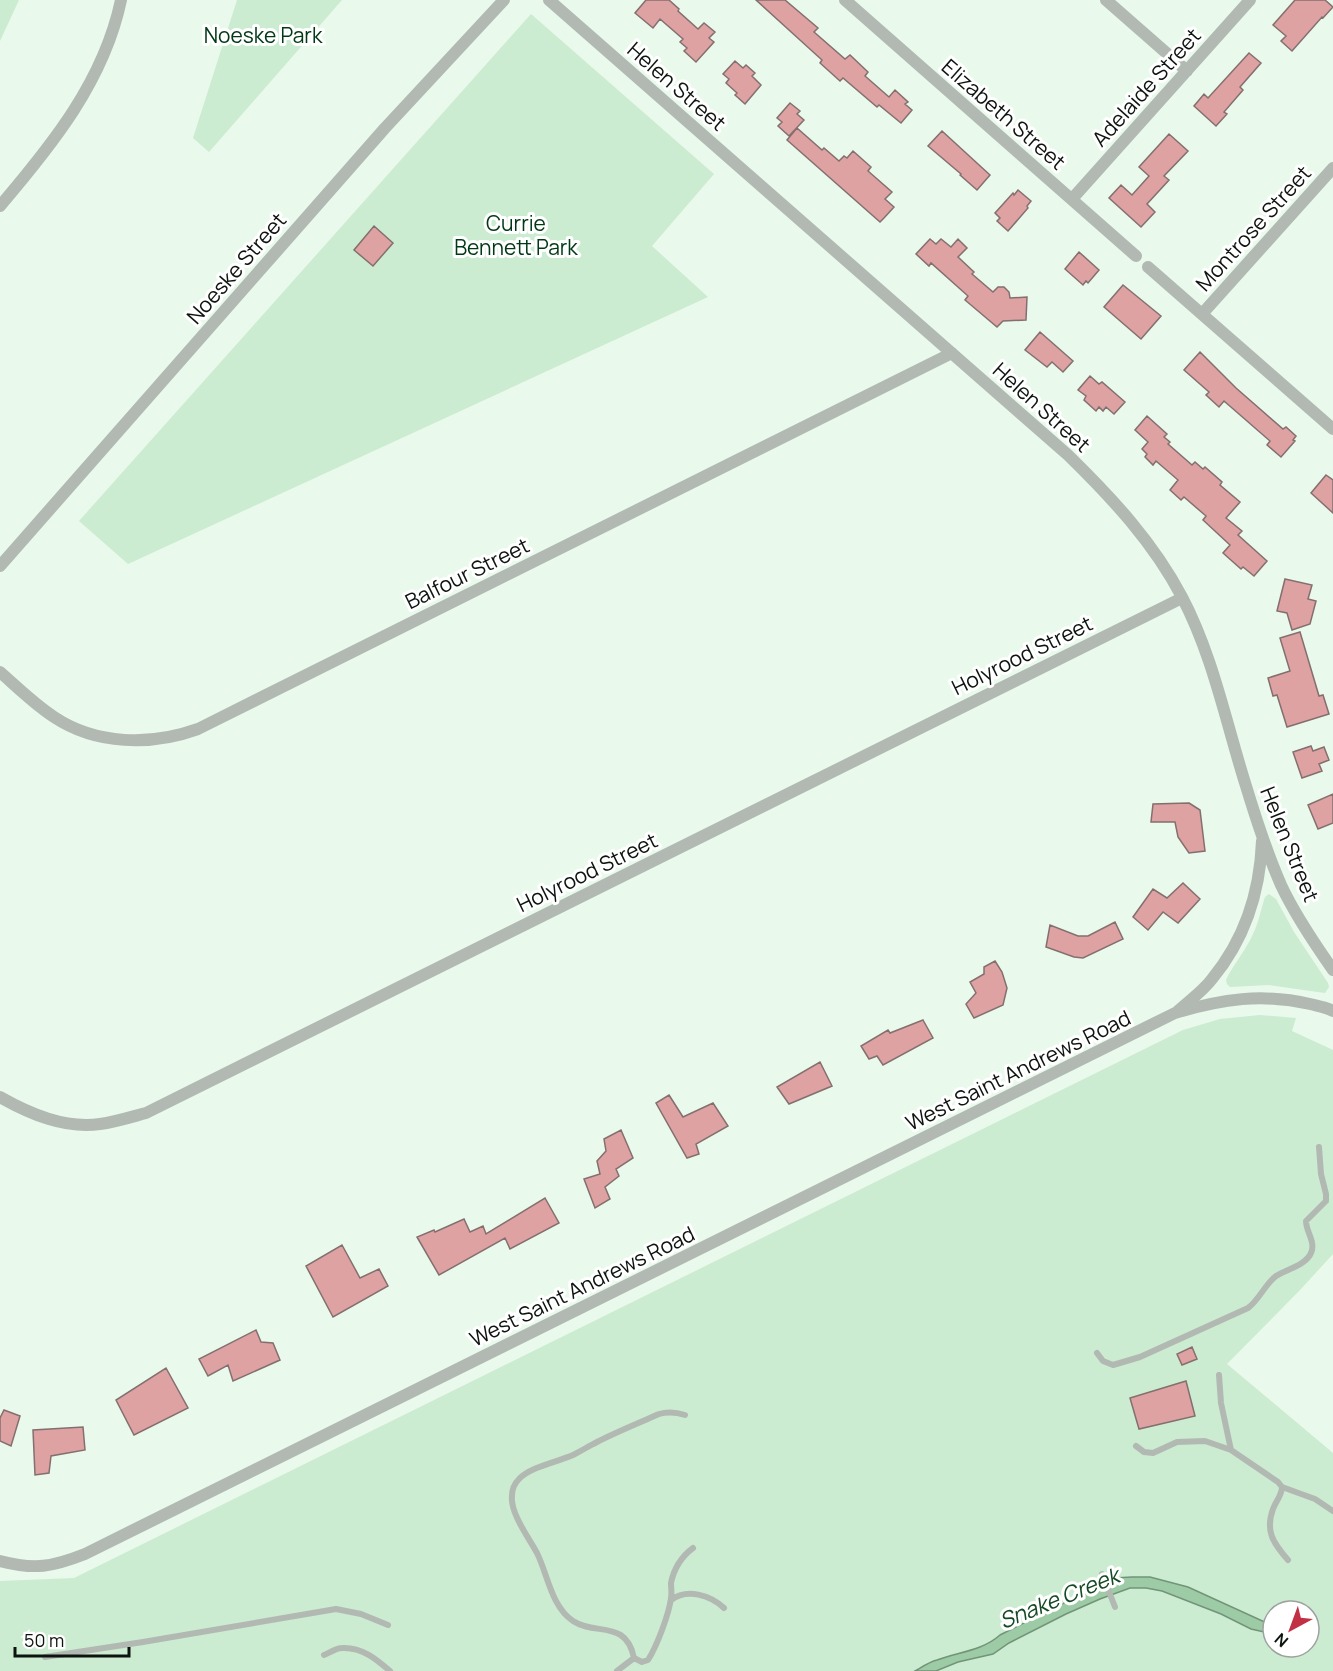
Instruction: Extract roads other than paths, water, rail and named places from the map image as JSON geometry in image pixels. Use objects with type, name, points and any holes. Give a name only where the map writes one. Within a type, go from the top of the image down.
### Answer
[{"type":"street","points":[[0,206],[50,146],[73,113],[91,82],[106,47],[121,0]]},
{"type":"street","name":"Noeske Street","points":[[0,566],[385,128],[504,0]]},
{"type":"street","name":"Helen Street","points":[[549,0],[1068,455],[1128,516],[1159,557],[1182,597],[1205,648],[1262,835],[1281,885],[1333,970]]},
{"type":"street","name":"Elizabeth Street","points":[[845,0],[1136,256]]},
{"type":"street","points":[[1106,0],[1187,71]]},
{"type":"street","name":"Adelaide Street","points":[[1072,199],[1250,0]]},
{"type":"street","name":"Montrose Street","points":[[1202,314],[1333,168]]},
{"type":"street","points":[[1148,267],[1333,429]]},
{"type":"street","name":"Balfour Street","points":[[0,672],[56,718],[90,734],[138,741],[182,735],[952,353]]},
{"type":"street","name":"Holyrood Street","points":[[0,1097],[44,1118],[79,1124],[98,1125],[146,1113],[1182,597]]},
{"type":"street","name":"West Saint Andrews Road","points":[[1175,1013],[1211,981],[1237,942],[1247,921],[1257,888],[1261,866],[1262,835]]},
{"type":"street","name":"West Saint Andrews Road","points":[[0,1560],[37,1567],[62,1563],[85,1554],[1175,1013],[1241,998],[1291,999],[1333,1011]]},
{"type":"lane","points":[[1097,1353],[1103,1361],[1113,1365],[1140,1356],[1248,1308],[1256,1302],[1275,1277],[1305,1261],[1312,1250],[1312,1241],[1306,1221],[1326,1201],[1319,1147]]},
{"type":"lane","points":[[1219,1375],[1221,1403],[1231,1450]]},
{"type":"lane","points":[[685,1415],[677,1412],[659,1414],[574,1454],[538,1468],[519,1479],[512,1493],[514,1511],[537,1554],[556,1601],[565,1615],[575,1622],[612,1631],[621,1636],[629,1643],[634,1658],[642,1662],[648,1660],[665,1621],[671,1586],[680,1560],[693,1548]]},
{"type":"lane","points":[[1136,1446],[1144,1452],[1153,1453],[1177,1442],[1205,1441],[1231,1450],[1282,1487],[1315,1499],[1333,1511]]},
{"type":"lane","points":[[1282,1487],[1270,1524],[1271,1537],[1288,1560]]},
{"type":"lane","points":[[1102,1574],[1115,1607]]},
{"type":"lane","points":[[670,1601],[684,1594],[695,1594],[709,1597],[724,1608]]},
{"type":"lane","points":[[45,1657],[336,1609],[361,1614],[388,1625]]},
{"type":"lane","points":[[324,1655],[341,1648],[358,1650],[370,1654],[390,1671]]},
{"type":"lane","points":[[618,1671],[634,1658]]},
{"type":"park label","name":"Noeske Park","points":[[263,35]]},
{"type":"park label","name":"Currie Bennett Park","points":[[516,235]]},
{"type":"water label","name":"Snake Creek","points":[[1059,1598]]}]
